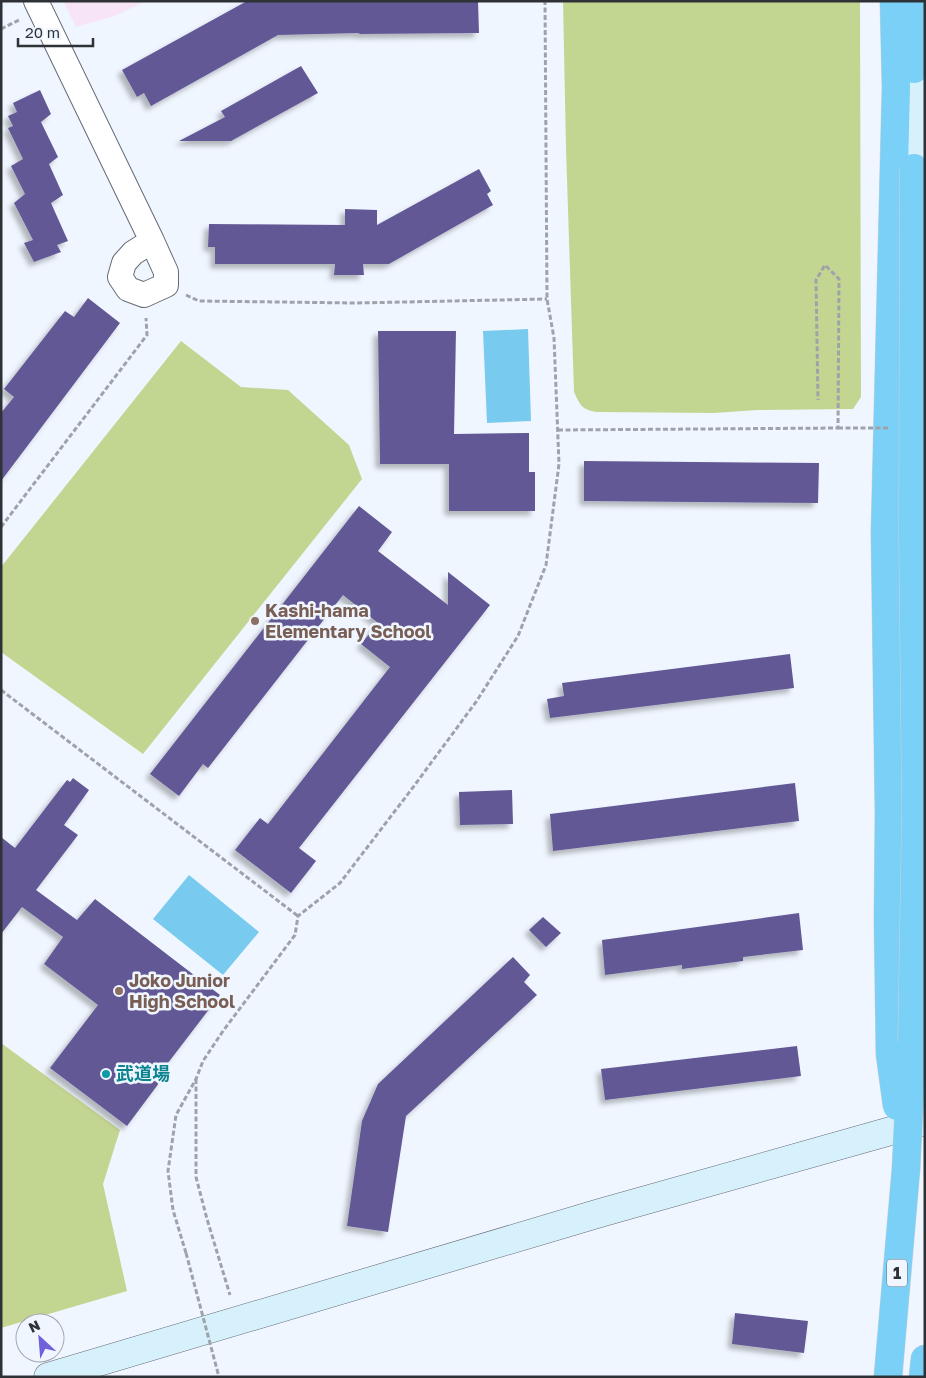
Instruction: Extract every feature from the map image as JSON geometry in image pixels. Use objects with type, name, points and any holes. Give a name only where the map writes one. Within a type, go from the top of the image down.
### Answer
[{"type":"highway","points":[[894,1],[896,96],[885,532],[890,1054],[917,1137]]},
{"type":"highway","name":"1","points":[[888,1377],[917,1137],[912,1044],[916,809],[913,534],[914,1]]},
{"type":"highway","points":[[923,1377],[925,1359]]},
{"type":"street","points":[[36,1],[152,241],[166,272],[166,285],[144,295],[128,289],[120,277],[124,263],[133,253],[152,241]]},
{"type":"street","points":[[894,1377],[917,1137],[920,1]]},
{"type":"street","points":[[48,1377],[610,1211],[917,1137]]},
{"type":"path","points":[[219,1377],[173,1210],[168,1171],[176,1115],[203,1061],[223,1031],[295,935],[298,916],[340,883],[476,702],[518,636],[546,565],[559,464],[554,338],[547,299],[545,1]]},
{"type":"path","points":[[818,400],[816,280],[825,265],[839,279],[838,428]]},
{"type":"path","points":[[166,285],[199,301],[356,303],[547,299]]},
{"type":"path","points":[[1,527],[147,335],[144,295]]},
{"type":"path","points":[[558,430],[896,428]]},
{"type":"path","points":[[1,690],[298,916]]},
{"type":"path","points":[[196,1078],[196,1177],[237,1320]]},
{"type":"shaded area","points":[[63,1],[146,1],[115,16],[76,27]]},
{"type":"green space","points":[[563,1],[860,1],[861,397],[853,409],[757,410],[714,413],[597,412],[588,410],[580,404],[574,392]]},
{"type":"green space","points":[[181,341],[241,387],[288,390],[349,445],[362,479],[143,754],[1,652],[1,567]]},
{"type":"green space","points":[[1,1043],[120,1130],[103,1184],[127,1291],[52,1313],[15,1313],[15,1324],[1,1328]]},
{"type":"water","points":[[528,329],[531,421],[487,423],[483,331]]},
{"type":"water","points":[[189,875],[259,932],[223,975],[153,919]]},
{"type":"building","points":[[247,1],[478,1],[479,33],[278,35],[151,106],[144,93],[137,97],[122,70]]},
{"type":"building","points":[[301,66],[318,93],[231,141],[179,141],[225,117],[221,111]]},
{"type":"building","points":[[40,90],[51,114],[41,122],[58,157],[49,164],[63,195],[51,203],[68,241],[57,245],[61,252],[34,262],[24,243],[33,240],[14,203],[25,194],[11,166],[23,159],[8,128],[13,126],[8,116],[17,112],[13,103]]},
{"type":"building","points":[[479,169],[491,191],[487,194],[493,205],[389,264],[363,264],[364,275],[334,275],[335,264],[215,264],[215,247],[208,247],[209,224],[345,225],[345,209],[377,210],[377,225]]},
{"type":"building","points":[[88,298],[120,323],[1,481],[1,413],[14,397],[4,389],[65,311],[74,317]]},
{"type":"building","points":[[378,331],[456,331],[454,434],[529,433],[529,472],[535,472],[535,511],[449,511],[449,464],[380,464]]},
{"type":"building","points":[[584,461],[819,463],[818,503],[584,501]]},
{"type":"building","points":[[359,506],[392,532],[378,551],[448,605],[448,572],[490,605],[299,848],[316,861],[291,893],[235,850],[260,818],[268,824],[390,667],[361,644],[378,623],[343,595],[208,768],[203,764],[179,796],[150,774]]},
{"type":"building","points":[[790,654],[794,688],[550,718],[547,699],[564,696],[562,683]]},
{"type":"building","points":[[73,778],[89,790],[64,825],[78,835],[36,890],[77,920],[95,899],[220,995],[158,1076],[162,1079],[127,1126],[50,1068],[98,1005],[44,964],[63,937],[22,907],[1,934],[1,837],[15,848],[67,780],[70,782]]},
{"type":"building","points":[[795,783],[799,821],[553,851],[550,814]]},
{"type":"building","points":[[512,790],[513,824],[460,825],[459,792]]},
{"type":"building","points":[[799,913],[803,950],[743,957],[743,961],[682,969],[682,965],[605,975],[602,940]]},
{"type":"building","points":[[543,917],[561,933],[546,947],[529,930]]},
{"type":"building","points":[[513,957],[530,975],[524,982],[537,995],[406,1116],[388,1232],[347,1226],[362,1121],[378,1084]]},
{"type":"building","points":[[797,1046],[801,1076],[605,1100],[601,1069]]},
{"type":"building","points":[[735,1313],[808,1321],[804,1353],[732,1344]]},
{"type":"place","name":"Kashi-hama Elementary School","points":[[255,621]]},
{"type":"place","name":"Joko Junior High School","points":[[119,991]]},
{"type":"place","name":"武道場","points":[[106,1074]]}]
